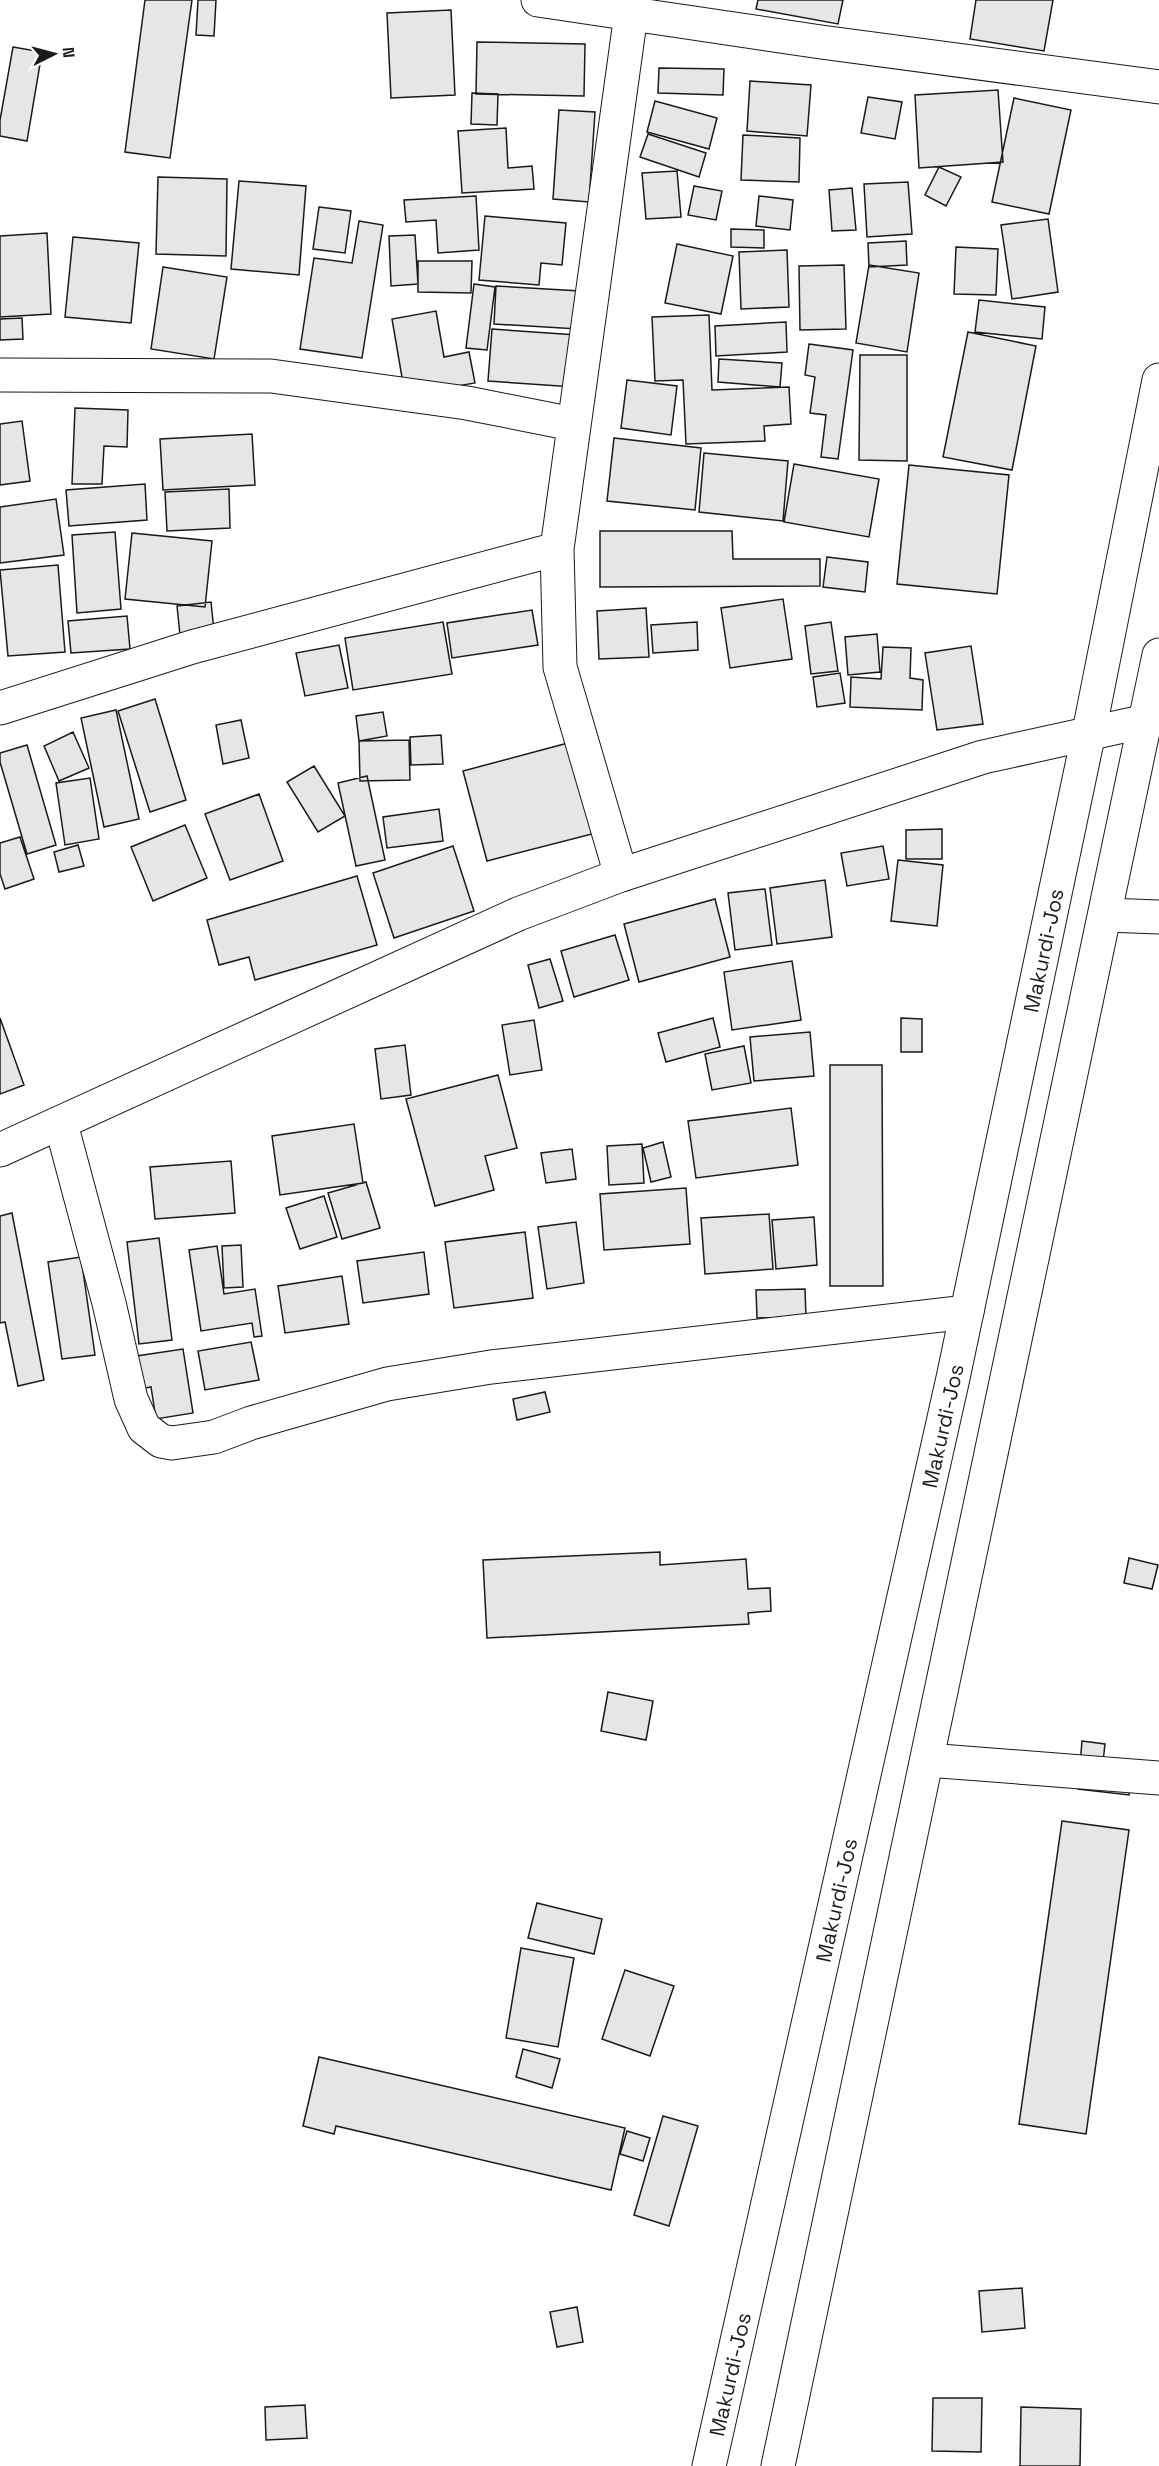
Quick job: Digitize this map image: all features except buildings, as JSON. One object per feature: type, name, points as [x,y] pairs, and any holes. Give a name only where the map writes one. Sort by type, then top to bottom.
[{"type":"main road","points":[[538,0],[821,42],[1159,87]]},
{"type":"main road","points":[[621,875],[560,667],[557,549],[632,14]]},
{"type":"main road","points":[[0,375],[271,376],[467,403],[573,423]]},
{"type":"main road","name":"Makurdi-Jos","points":[[709,2466],[967,1312],[1089,732],[1159,380]]},
{"type":"main road","points":[[0,708],[192,648],[557,549]]},
{"type":"main road","points":[[778,2466],[1106,915],[1153,720],[1159,655]]},
{"type":"main road","points":[[0,1150],[518,914],[621,875],[983,757],[1089,732],[1153,720]]},
{"type":"main road","points":[[1106,915],[1159,918]]},
{"type":"main road","points":[[61,1124],[109,1303],[131,1399],[144,1428],[161,1441],[172,1443],[214,1437],[251,1423],[387,1384],[480,1369],[967,1312]]},
{"type":"main road","points":[[927,1760],[1159,1778]]}]
